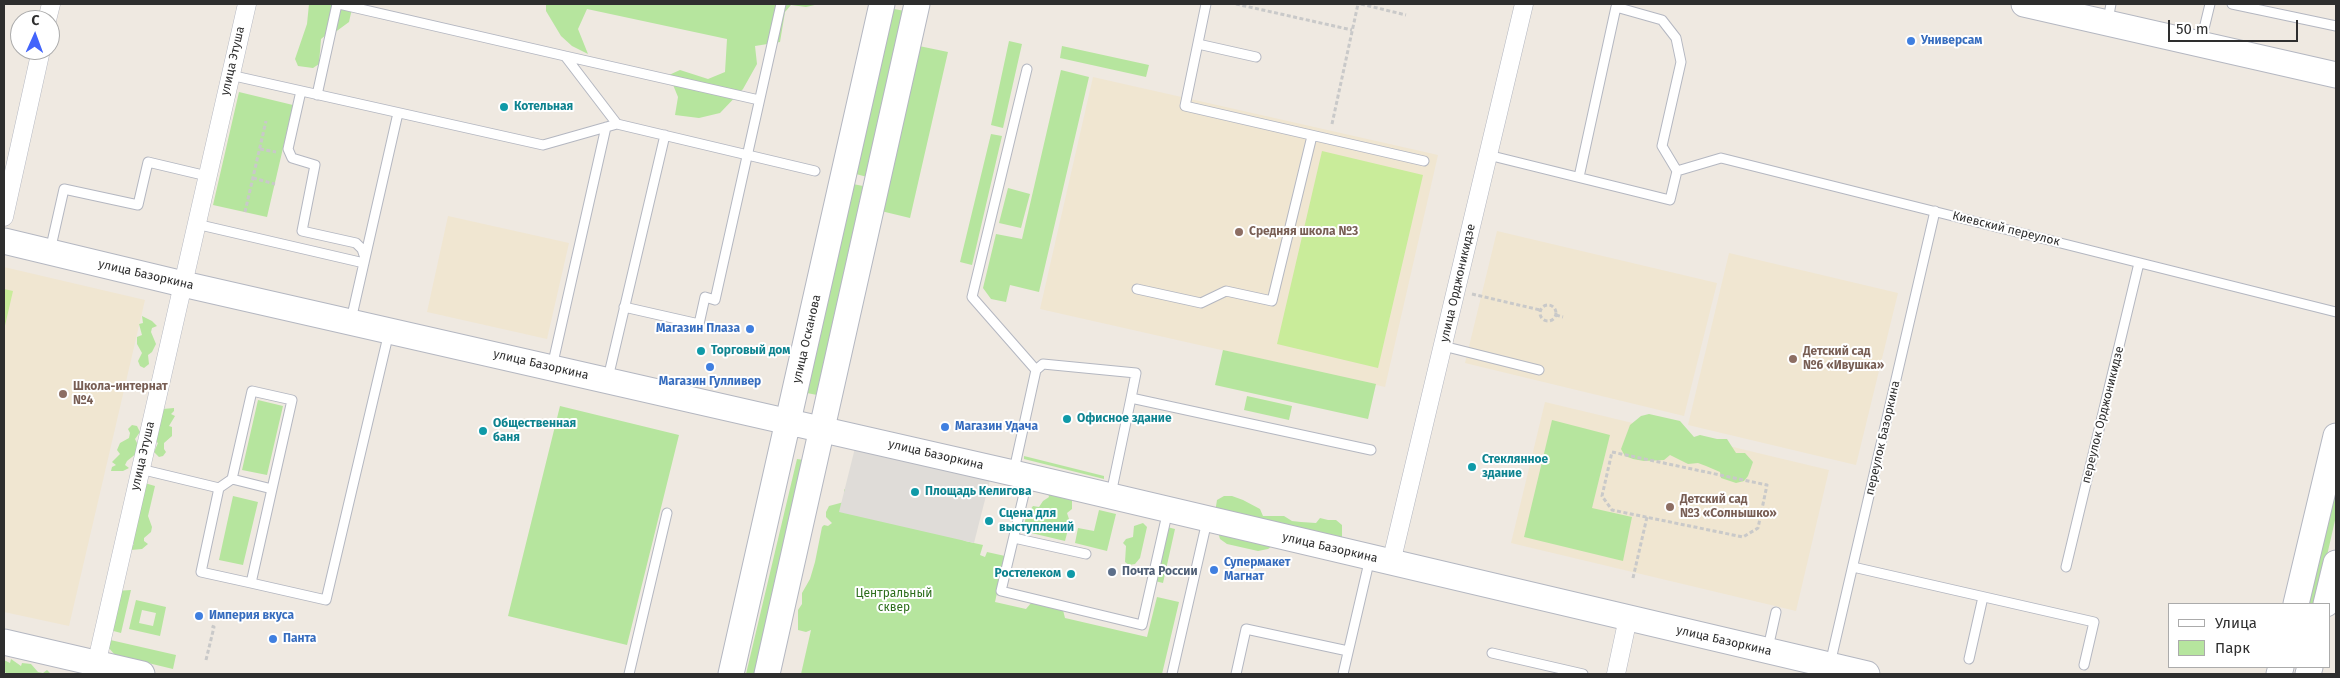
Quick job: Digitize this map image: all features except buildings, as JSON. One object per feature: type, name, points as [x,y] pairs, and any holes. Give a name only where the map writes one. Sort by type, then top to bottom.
[{"type":"street","name":"улица Этуша","points":[[95,669],[247,4]]},
{"type":"street","name":"улица Осканова","points":[[731,674],[882,4]]},
{"type":"street","points":[[768,674],[917,4]]},
{"type":"street","name":"улица Орджоникидзе","points":[[1380,560],[1443,346],[1524,4]]},
{"type":"street","points":[[2024,4],[2109,13],[2200,44],[2336,76]]},
{"type":"street","points":[[4,217],[39,60]]},
{"type":"street","name":"улица Базоркина","points":[[4,242],[1110,496],[1767,651],[1824,668],[1867,674]]},
{"type":"street","points":[[2296,603],[2336,436]]},
{"type":"street","points":[[2326,603],[2336,570]]},
{"type":"street","points":[[1616,674],[1628,618]]},
{"type":"street","points":[[4,642],[95,669],[142,674]]},
{"type":"lane","points":[[317,95],[338,4],[759,100]]},
{"type":"lane","points":[[624,307],[699,324],[705,297],[715,300],[781,4]]},
{"type":"lane","points":[[1206,4],[1185,106],[1424,162]]},
{"type":"lane","points":[[2200,44],[2210,4]]},
{"type":"lane","points":[[2232,4],[2336,26]]},
{"type":"lane","points":[[1488,155],[1670,200],[1676,172],[1662,146],[1681,62],[1676,38],[1662,20],[1616,7],[1579,177]]},
{"type":"lane","points":[[1198,44],[1256,57]]},
{"type":"lane","points":[[565,56],[617,124]]},
{"type":"lane","points":[[1027,70],[972,297],[1036,370]]},
{"type":"lane","points":[[230,75],[544,146],[617,124],[815,171]]},
{"type":"lane","points":[[301,91],[288,149],[292,158],[315,165],[302,231],[356,243],[362,248],[365,261]]},
{"type":"lane","points":[[351,322],[398,114]]},
{"type":"lane","points":[[552,368],[606,127]]},
{"type":"lane","points":[[607,380],[665,135]]},
{"type":"lane","points":[[1137,289],[1201,303],[1226,291],[1272,301],[1312,136]]},
{"type":"lane","name":"Киевский переулок","points":[[1676,172],[1721,158],[2336,312]]},
{"type":"lane","points":[[50,252],[64,189],[138,205],[148,162],[207,176]]},
{"type":"lane","name":"переулок Базоркина","points":[[1824,668],[1853,567],[1935,211]]},
{"type":"lane","points":[[196,224],[365,261]]},
{"type":"lane","name":"переулок Орджоникидзе","points":[[2066,566],[2139,263]]},
{"type":"lane","points":[[251,583],[292,400],[252,392],[232,479],[219,488],[201,572],[326,600],[389,331]]},
{"type":"lane","points":[[1443,346],[1539,370]]},
{"type":"lane","points":[[1110,496],[1136,373],[1043,364],[1036,370],[1020,475],[1014,538],[1002,591],[1142,625],[1168,510]]},
{"type":"lane","points":[[1131,398],[1371,450]]},
{"type":"lane","points":[[140,469],[219,488]]},
{"type":"lane","points":[[232,479],[272,488]]},
{"type":"lane","points":[[629,674],[667,513]]},
{"type":"lane","points":[[1172,674],[1207,520]]},
{"type":"lane","points":[[1014,538],[1086,554]]},
{"type":"lane","points":[[1343,674],[1348,651],[1380,560]]},
{"type":"lane","points":[[1853,567],[2094,622],[2084,665]]},
{"type":"lane","points":[[1969,659],[1983,597]]},
{"type":"lane","points":[[1767,651],[1776,612]]},
{"type":"lane","points":[[1236,674],[1246,629],[1348,651]]},
{"type":"lane","points":[[1492,653],[1583,674]]},
{"type":"path","points":[[1236,4],[1352,30]]},
{"type":"path","points":[[1332,124],[1359,4],[1372,5],[1406,15]]},
{"type":"path","points":[[245,212],[266,121]]},
{"type":"path","points":[[260,149],[282,154]]},
{"type":"path","points":[[253,178],[275,184]]},
{"type":"path","points":[[1471,294],[1540,310]]},
{"type":"path","points":[[1546,304],[1551,305],[1556,309],[1556,315],[1552,320],[1546,321],[1540,316],[1540,310],[1546,304]]},
{"type":"path","points":[[1556,315],[1563,317]]},
{"type":"path","points":[[1612,452],[1767,485],[1758,528],[1743,537],[1646,517],[1612,510],[1602,496],[1612,452]]},
{"type":"path","points":[[1633,578],[1646,517]]},
{"type":"path","points":[[206,660],[214,627],[211,626]]},
{"type":"shaded area","name":"Средняя школа №3","points":[[1093,77],[1438,155],[1385,387],[1040,309]]},
{"type":"shaded area","points":[[448,216],[569,243],[547,339],[427,312]]},
{"type":"shaded area","points":[[1497,231],[1717,283],[1684,416],[1465,363]]},
{"type":"shaded area","name":"Детский сад №6 «Ивушка»","points":[[1729,253],[1898,293],[1856,465],[1688,425]]},
{"type":"shaded area","name":"Школа-интернат №4","points":[[4,267],[145,300],[69,626],[4,612]]},
{"type":"shaded area","name":"Детский сад №3 «Солнышко»","points":[[1545,402],[1829,470],[1796,611],[1511,543]]},
{"type":"shaded area","name":"Площадь Келигова","points":[[855,448],[990,480],[974,543],[839,512]]},
{"type":"green space","points":[[309,4],[353,4],[349,22],[334,33],[326,35],[321,39],[319,64],[313,68],[298,66],[295,59],[307,24]]},
{"type":"green space","points":[[546,4],[819,4],[806,7],[791,5],[785,12],[780,42],[755,46],[757,64],[743,89],[720,113],[699,118],[675,115],[678,97],[669,75],[680,70],[708,79],[725,72],[727,39],[587,9],[578,29],[588,54],[572,46],[561,36],[546,11]]},
{"type":"green space","points":[[894,9],[905,11],[867,177],[856,174]]},
{"type":"green space","points":[[1009,41],[1022,44],[1003,128],[991,125]]},
{"type":"green space","points":[[919,46],[948,52],[910,218],[881,211]]},
{"type":"green space","points":[[1062,46],[1149,65],[1146,77],[1060,58]]},
{"type":"green space","points":[[1061,70],[1089,77],[1039,292],[1010,285],[1006,302],[991,299],[983,288],[996,234],[1022,239]]},
{"type":"green space","points":[[239,92],[293,105],[267,217],[213,205]]},
{"type":"green space","points":[[991,134],[1002,136],[972,265],[960,262]]},
{"type":"green space","points":[[1322,151],[1423,175],[1378,368],[1277,344]]},
{"type":"green space","points":[[853,184],[863,186],[817,395],[807,393]]},
{"type":"green space","points":[[1008,188],[1030,194],[1021,228],[999,223]]},
{"type":"green space","points":[[4,289],[13,291],[4,330]]},
{"type":"green space","points":[[142,316],[157,326],[152,328],[151,332],[156,344],[148,355],[149,364],[144,368],[140,366],[138,361],[142,353],[137,344],[137,337],[142,335],[139,324],[143,323]]},
{"type":"green space","points":[[1223,350],[1376,384],[1368,419],[1215,385]]},
{"type":"green space","points":[[1247,396],[1292,406],[1289,420],[1244,410]]},
{"type":"green space","points":[[258,400],[283,406],[267,475],[242,470]]},
{"type":"green space","points":[[560,406],[679,435],[627,645],[508,616]]},
{"type":"green space","points":[[174,408],[171,414],[175,416],[169,426],[172,427],[172,436],[164,443],[166,452],[163,456],[159,457],[154,452],[158,443],[154,440],[163,409]]},
{"type":"green space","points":[[1649,414],[1680,421],[1694,437],[1700,435],[1727,439],[1736,453],[1745,453],[1753,462],[1748,476],[1744,481],[1736,483],[1721,478],[1720,472],[1706,466],[1698,463],[1688,464],[1670,455],[1664,460],[1644,461],[1625,456],[1621,449],[1630,425],[1641,416]]},
{"type":"green space","points":[[1552,420],[1610,435],[1592,508],[1632,517],[1623,561],[1524,537]]},
{"type":"green space","points":[[132,425],[137,426],[140,432],[135,439],[137,453],[127,461],[125,465],[129,468],[123,471],[111,471],[112,467],[116,465],[112,462],[120,454],[117,450],[120,443],[129,438],[130,433],[128,429]]},
{"type":"green space","points":[[1024,456],[1104,476],[1104,479],[1024,459]]},
{"type":"green space","points":[[797,459],[804,460],[754,674],[746,674]]},
{"type":"green space","points":[[141,482],[155,486],[148,516],[152,527],[151,532],[144,538],[144,541],[148,544],[142,549],[131,550],[134,544],[130,542]]},
{"type":"green space","name":"Центральный сквер","points":[[850,483],[965,541],[983,545],[980,555],[985,557],[987,552],[1005,556],[995,602],[1026,609],[1031,603],[1036,601],[1062,606],[1065,618],[1147,637],[1157,597],[1179,602],[1162,674],[801,674],[811,630],[806,632],[798,630],[798,610],[802,604],[802,593],[810,579],[822,527],[832,523],[826,517],[826,512],[829,506],[844,502],[844,490]]},
{"type":"green space","points":[[2336,485],[2336,516],[2316,603],[2308,603]]},
{"type":"green space","points":[[1048,493],[1072,499],[1072,509],[1067,513],[1070,522],[1065,541],[1023,531],[1026,516],[1032,517],[1030,510],[1033,506],[1039,507],[1049,497]]},
{"type":"green space","points":[[233,496],[258,502],[243,565],[219,560]]},
{"type":"green space","points":[[1224,496],[1232,496],[1243,500],[1260,509],[1263,516],[1284,516],[1292,521],[1316,523],[1320,518],[1336,520],[1342,525],[1342,545],[1275,544],[1268,549],[1258,551],[1227,544],[1220,539],[1214,519],[1217,500]]},
{"type":"green space","points":[[1099,510],[1116,514],[1107,551],[1075,543],[1078,528],[1094,531]]},
{"type":"green space","points":[[1143,523],[1147,527],[1140,558],[1135,564],[1129,565],[1125,562],[1126,546],[1123,543],[1126,539],[1133,537],[1134,526]]},
{"type":"green space","points":[[1167,527],[1175,529],[1163,583],[1155,581]]},
{"type":"green space","points":[[131,590],[121,633],[106,629],[115,591]]},
{"type":"green space","points":[[136,600],[166,607],[160,636],[129,629]],"holes":[[[142,610],[156,613],[153,626],[139,623]]]},
{"type":"green space","points":[[106,639],[176,655],[173,669],[115,655],[108,647]]},
{"type":"green space","points":[[11,659],[21,666],[22,663],[31,664],[38,672],[43,673],[47,670],[51,674],[7,674],[4,671],[4,660],[10,663]]},
{"type":"place","name":"Универсам","points":[[1911,41]]},
{"type":"place","name":"Котельная","points":[[504,107]]},
{"type":"place","name":"Средняя школа №3","points":[[1239,232]]},
{"type":"place","name":"Магазин Плаза","points":[[750,329]]},
{"type":"place","name":"Торговый дом","points":[[701,351]]},
{"type":"place","name":"Детский сад №6 «Ивушка»","points":[[1793,359]]},
{"type":"place","name":"Магазин Гулливер","points":[[710,367]]},
{"type":"place","name":"Школа-интернат №4","points":[[63,394]]},
{"type":"place","name":"Офисное здание","points":[[1067,419]]},
{"type":"place","name":"Магазин Удача","points":[[945,427]]},
{"type":"place","name":"Общественная баня","points":[[483,431]]},
{"type":"place","name":"Стеклянное здание","points":[[1472,467]]},
{"type":"place","name":"Площадь Келигова","points":[[915,492]]},
{"type":"place","name":"Детский сад №3 «Солнышко»","points":[[1670,507]]},
{"type":"place","name":"Сцена для выступлений","points":[[989,521]]},
{"type":"place","name":"Супермакет Магнат","points":[[1214,570]]},
{"type":"place","name":"Почта России","points":[[1112,572]]},
{"type":"place","name":"Ростелеком","points":[[1071,574]]},
{"type":"place","name":"Империя вкуса","points":[[199,616]]},
{"type":"place","name":"Панта","points":[[273,639]]}]
